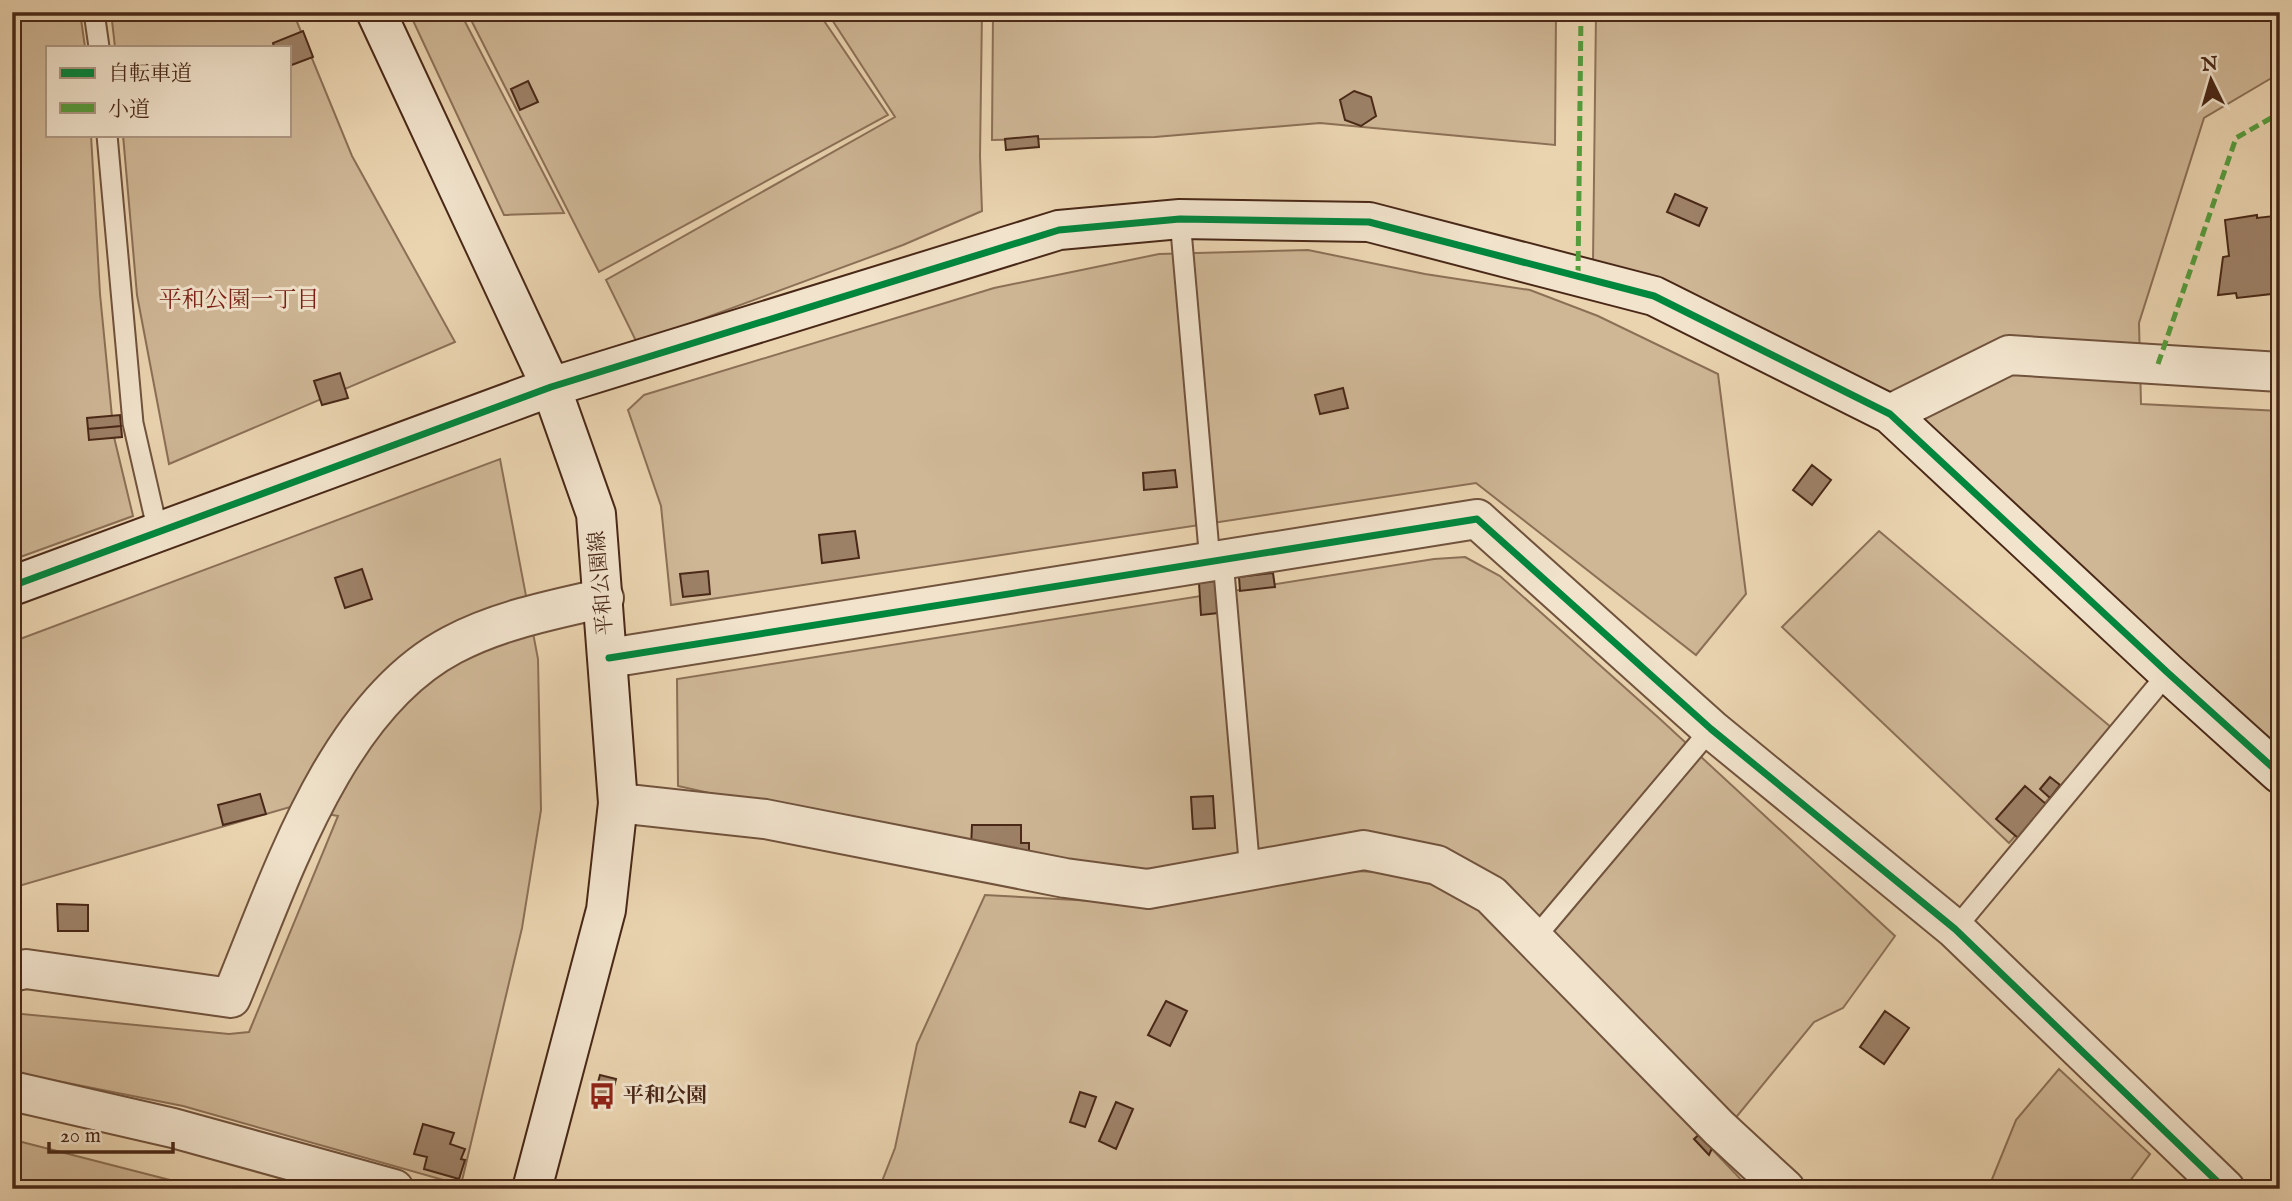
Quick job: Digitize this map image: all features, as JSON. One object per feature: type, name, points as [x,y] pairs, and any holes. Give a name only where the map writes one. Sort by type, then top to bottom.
[{"type":"street","name":"平和公園線","points":[[376,12],[551,387],[596,513],[618,803],[606,910],[532,1189]]},
{"type":"street","points":[[12,586],[551,387],[1059,230],[1180,219],[1369,222],[1654,296],[1889,414],[2280,774]]},
{"type":"street","points":[[1889,414],[2009,355],[2280,372]]},
{"type":"street","points":[[609,658],[1477,519],[1711,729],[1955,929],[2225,1189]]},
{"type":"street","points":[[12,972],[26,969],[231,998],[304,825],[346,745],[397,684],[451,645],[517,618],[604,597]]},
{"type":"street","points":[[618,803],[765,819],[1065,878],[1148,888],[1364,850],[1437,864],[1491,895],[1719,1128],[1784,1189]]},
{"type":"street","points":[[12,1091],[173,1128],[394,1189]]},
{"type":"lane","points":[[94,12],[99,46]]},
{"type":"lane","points":[[107,136],[133,423],[158,532]]},
{"type":"lane","points":[[1180,219],[1250,872]]},
{"type":"lane","points":[[1955,929],[2168,673]]},
{"type":"lane","points":[[1534,939],[1711,729]]},
{"type":"shaded area","points":[[12,12],[80,12],[85,46],[46,46],[46,136],[91,136],[100,294],[114,437],[133,516],[12,560]]},
{"type":"shaded area","points":[[111,12],[293,12],[352,156],[455,342],[169,464],[137,295],[123,136],[290,136],[290,46],[115,46]]},
{"type":"shaded area","points":[[409,12],[460,12],[564,213],[504,215]]},
{"type":"shaded area","points":[[467,12],[818,12],[888,115],[599,272]]},
{"type":"shaded area","points":[[827,12],[982,12],[982,211],[903,245],[637,343],[606,280],[895,117]]},
{"type":"shaded area","points":[[993,12],[1556,12],[1555,145],[1320,123],[1155,137],[992,140]]},
{"type":"shaded area","points":[[1596,12],[2280,12],[2280,73],[2204,118],[2139,323],[2141,404],[2280,411],[2280,754],[1931,432],[1593,262]]},
{"type":"shaded area","points":[[1308,250],[1425,274],[1530,290],[1598,316],[1718,374],[1746,594],[1696,655],[1476,483],[671,605],[661,506],[628,410],[644,395],[994,288],[1159,254]]},
{"type":"shaded area","points":[[500,459],[538,659],[541,810],[522,928],[461,1185],[183,1106],[12,1072],[12,1013],[229,1034],[249,1032],[338,816],[290,807],[12,888],[12,642]]},
{"type":"shaded area","points":[[1879,531],[2112,728],[2009,843],[1782,627]]},
{"type":"shaded area","points":[[1465,557],[1500,576],[1895,936],[1843,1008],[1814,1022],[1729,1126],[1469,864],[1231,865],[1090,878],[678,786],[677,679],[1434,559]]},
{"type":"shaded area","points":[[1324,870],[1378,872],[1435,885],[1487,913],[1750,1189],[879,1189],[895,1148],[917,1044],[985,895],[1113,902]]},
{"type":"shaded area","points":[[2059,1069],[2150,1154],[2124,1189],[1988,1189],[2016,1120]]},
{"type":"shaded area","points":[[12,1140],[18,1141],[205,1189],[12,1189]]},
{"type":"building","points":[[303,31],[313,57],[290,66],[290,46],[274,46],[273,43]]},
{"type":"building","points":[[528,81],[538,102],[520,110],[511,89]]},
{"type":"building","points":[[1354,91],[1371,97],[1376,116],[1361,126],[1345,120],[1340,100]]},
{"type":"building","points":[[1038,136],[1039,147],[1006,150],[1005,139]]},
{"type":"building","points":[[1675,194],[1707,208],[1699,226],[1667,212]]},
{"type":"building","points":[[2257,215],[2257,218],[2274,216],[2275,225],[2280,224],[2280,293],[2237,298],[2236,293],[2218,295],[2223,257],[2229,256],[2225,220]]},
{"type":"building","points":[[340,373],[348,398],[322,405],[314,381]]},
{"type":"building","points":[[1343,388],[1348,408],[1320,414],[1315,395]]},
{"type":"building","points":[[120,415],[121,426],[88,429],[87,418]]},
{"type":"building","points":[[121,426],[122,437],[89,440],[88,429]]},
{"type":"building","points":[[1812,465],[1831,480],[1812,505],[1793,490]]},
{"type":"building","points":[[1175,470],[1177,487],[1144,490],[1143,473]]},
{"type":"building","points":[[855,531],[859,558],[822,563],[819,535]]},
{"type":"building","points":[[362,569],[372,599],[345,608],[335,578]]},
{"type":"building","points":[[708,571],[710,594],[683,597],[680,574]]},
{"type":"building","points":[[1273,573],[1275,587],[1240,591],[1239,577]]},
{"type":"building","points":[[1215,581],[1218,613],[1201,615],[1199,583]]},
{"type":"building","points":[[2050,777],[2060,785],[2050,798],[2040,789]]},
{"type":"building","points":[[2025,786],[2046,804],[2018,838],[1996,819]]},
{"type":"building","points":[[260,794],[266,814],[223,825],[218,805]]},
{"type":"building","points":[[1213,796],[1215,828],[1193,829],[1191,797]]},
{"type":"building","points":[[972,825],[1021,825],[1021,843],[1029,843],[1029,857],[971,848]]},
{"type":"building","points":[[57,904],[88,905],[88,931],[58,931]]},
{"type":"building","points":[[1166,1001],[1187,1011],[1170,1046],[1148,1035]]},
{"type":"building","points":[[1885,1011],[1909,1028],[1884,1064],[1860,1047]]},
{"type":"building","points":[[600,1075],[616,1079],[609,1105],[593,1100]]},
{"type":"building","points":[[1080,1092],[1096,1097],[1085,1127],[1070,1122]]},
{"type":"building","points":[[1116,1102],[1133,1109],[1116,1149],[1099,1141]]},
{"type":"building","points":[[423,1124],[454,1133],[450,1144],[465,1149],[461,1159],[465,1160],[459,1179],[424,1169],[427,1157],[414,1154]]},
{"type":"building","points":[[1703,1131],[1714,1144],[1709,1155],[1694,1139]]},
{"type":"marked path","points":[[1578,276],[1581,12]]},
{"type":"marked path","points":[[2158,364],[2236,138],[2280,113]]},
{"type":"cycle path","points":[[12,586],[551,387],[1059,230],[1180,219],[1369,222],[1654,296],[1890,414],[2280,774]]},
{"type":"cycle path","points":[[609,658],[1477,519],[1711,729],[1955,929],[2225,1189]]},
{"type":"place","name":"平和公園","points":[[602,1096]]},
{"type":"district","name":"平和公園一丁目","points":[[239,300]]}]
